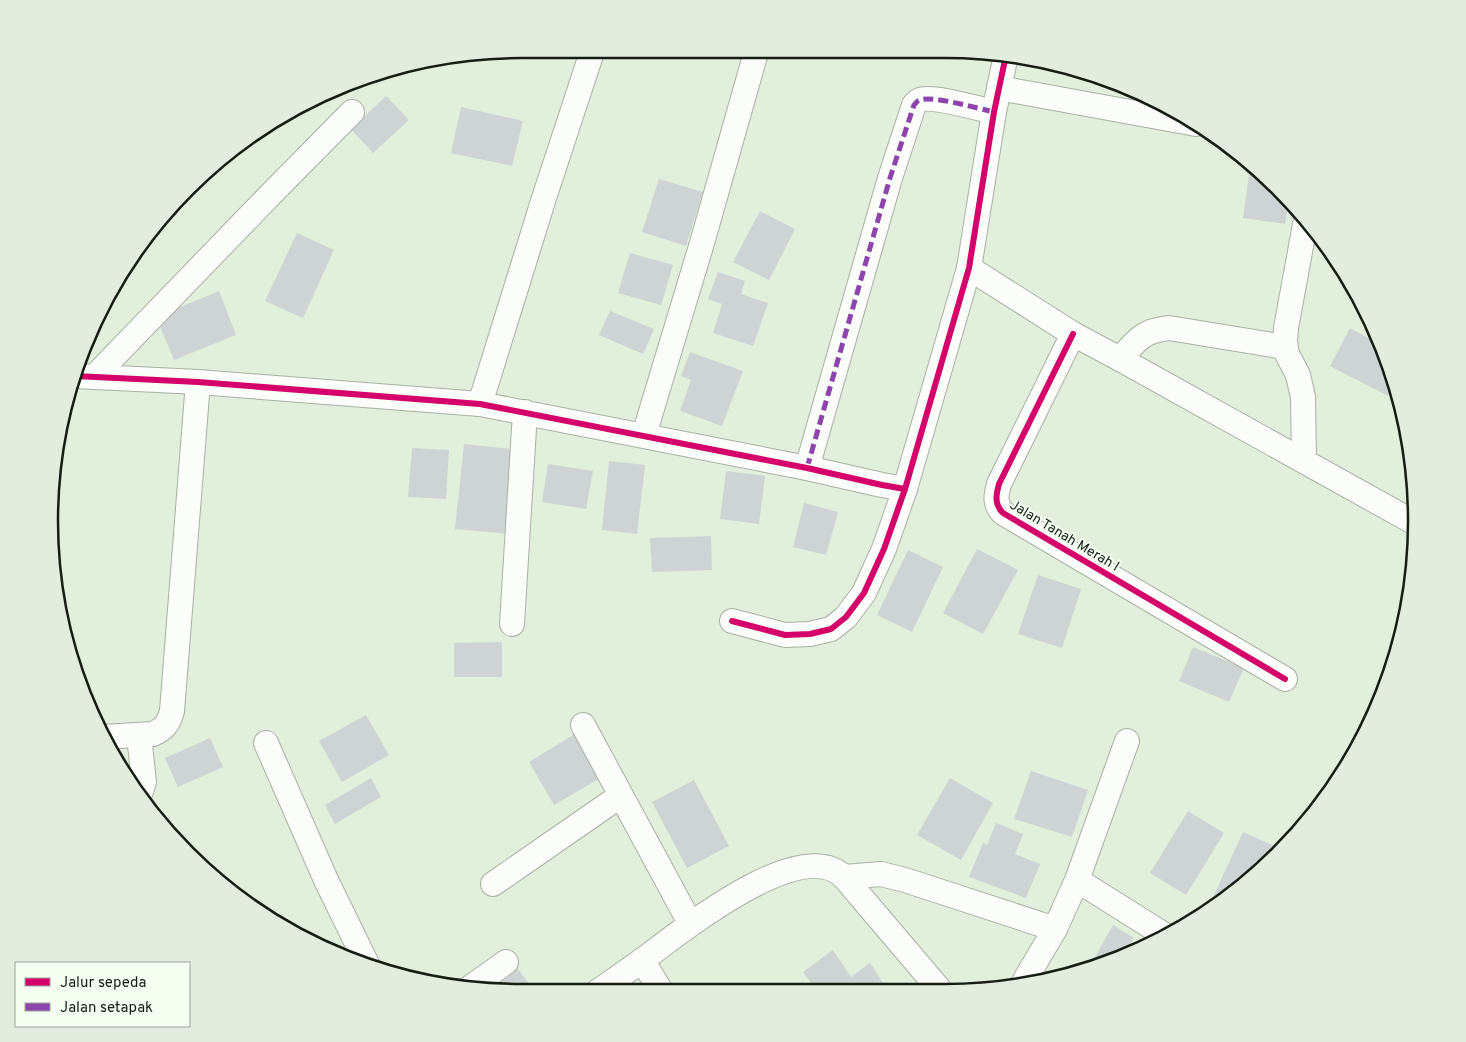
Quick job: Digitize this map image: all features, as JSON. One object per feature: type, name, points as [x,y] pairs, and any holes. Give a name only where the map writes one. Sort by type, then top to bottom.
[{"type":"street","points":[[480,404],[590,58]]},
{"type":"street","points":[[644,435],[702,243],[754,58]]},
{"type":"street","points":[[732,621],[786,635],[810,634],[831,629],[846,618],[864,593],[884,549],[905,489],[969,268],[994,112],[1005,61]]},
{"type":"street","points":[[999,88],[1178,121]]},
{"type":"street","points":[[807,468],[885,195],[914,105],[922,99],[935,100],[953,102],[994,112]]},
{"type":"street","points":[[84,376],[266,199],[352,112]]},
{"type":"street","points":[[1304,228],[1286,328],[1285,347],[1300,382],[1303,397],[1304,461]]},
{"type":"street","points":[[969,268],[1073,334],[1408,520]]},
{"type":"street","points":[[1120,359],[1136,341],[1154,329],[1169,328],[1285,347]]},
{"type":"street","name":"Jalan Tanah Merah I","points":[[1073,334],[999,484],[996,502],[999,509],[1286,679]]},
{"type":"street","points":[[84,376],[198,382],[480,404],[644,435],[905,489]]},
{"type":"street","points":[[111,737],[139,736],[161,731],[169,720],[172,711],[198,382]]},
{"type":"street","points":[[512,624],[525,412]]},
{"type":"street","points":[[583,725],[690,923]]},
{"type":"street","points":[[139,736],[144,782],[142,788]]},
{"type":"street","points":[[1026,978],[1055,929],[1077,880],[1127,741]]},
{"type":"street","points":[[266,743],[326,880],[363,957]]},
{"type":"street","points":[[494,884],[620,796]]},
{"type":"street","points":[[608,984],[690,923],[760,880],[804,866],[822,866],[832,868],[844,877],[935,984]]},
{"type":"street","points":[[844,877],[881,874],[905,880],[1055,929]]},
{"type":"street","points":[[1077,880],[1159,932]]},
{"type":"street","points":[[642,960],[657,984]]},
{"type":"street","points":[[477,983],[506,962]]},
{"type":"building","points":[[386,96],[409,120],[373,153],[351,129]]},
{"type":"building","points":[[461,107],[523,121],[512,166],[451,153]]},
{"type":"building","points":[[1249,172],[1288,209],[1285,224],[1243,218]]},
{"type":"building","points":[[659,179],[703,192],[686,246],[642,232]]},
{"type":"building","points":[[184,203],[176,216],[174,214]]},
{"type":"building","points":[[760,211],[795,229],[769,280],[733,262]]},
{"type":"building","points":[[297,233],[334,250],[303,318],[265,301]]},
{"type":"building","points":[[630,253],[673,265],[661,305],[618,293]]},
{"type":"building","points":[[718,272],[745,281],[741,294],[768,303],[753,346],[713,333],[722,304],[708,299]]},
{"type":"building","points":[[219,291],[236,335],[174,360],[156,317]]},
{"type":"building","points":[[610,311],[654,329],[643,354],[599,335]]},
{"type":"building","points":[[1350,328],[1371,340],[1390,392],[1388,396],[1330,366]]},
{"type":"building","points":[[690,352],[743,371],[722,426],[680,411],[691,380],[681,376]]},
{"type":"building","points":[[464,444],[519,450],[510,534],[455,529]]},
{"type":"building","points":[[412,448],[449,450],[446,499],[408,497]]},
{"type":"building","points":[[609,461],[645,465],[637,534],[602,530]]},
{"type":"building","points":[[548,464],[593,471],[586,509],[542,502]]},
{"type":"building","points":[[726,471],[765,476],[759,524],[720,519]]},
{"type":"building","points":[[804,503],[838,512],[826,555],[793,547]]},
{"type":"building","points":[[711,536],[712,570],[652,572],[650,538]]},
{"type":"building","points":[[977,549],[1018,570],[983,634],[943,613]]},
{"type":"building","points":[[908,550],[943,567],[912,632],[877,615]]},
{"type":"building","points":[[1038,575],[1081,589],[1062,648],[1018,634]]},
{"type":"building","points":[[502,642],[502,677],[454,677],[454,643]]},
{"type":"building","points":[[1193,647],[1244,668],[1229,702],[1179,681]]},
{"type":"building","points":[[366,715],[389,755],[342,782],[319,741]]},
{"type":"building","points":[[576,733],[602,777],[554,805],[529,762]]},
{"type":"building","points":[[210,738],[223,767],[178,787],[165,758]]},
{"type":"building","points":[[1031,771],[1088,790],[1072,837],[1014,819]]},
{"type":"building","points":[[371,778],[381,797],[335,824],[325,805]]},
{"type":"building","points":[[950,778],[993,803],[961,860],[917,835]]},
{"type":"building","points":[[694,780],[729,846],[687,868],[652,802]]},
{"type":"building","points":[[1188,811],[1224,833],[1186,895],[1150,873]]},
{"type":"building","points":[[996,823],[1023,834],[1015,854],[1040,864],[1026,898],[969,877],[983,843],[987,845]]},
{"type":"building","points":[[1243,832],[1275,846],[1251,869],[1212,900]]},
{"type":"building","points":[[1113,925],[1134,938],[1129,946],[1093,960]]},
{"type":"building","points":[[833,950],[851,977],[870,963],[884,984],[812,984],[803,972]]},
{"type":"building","points":[[515,965],[529,984],[491,984]]},
{"type":"marked path","points":[[807,468],[890,178],[914,105],[919,100],[935,99],[994,112]]},
{"type":"cycle path","points":[[732,621],[785,635],[810,634],[831,629],[846,617],[864,593],[884,549],[905,489],[969,268],[994,112],[1005,61]]},
{"type":"cycle path","points":[[1073,334],[999,484],[996,499],[1000,510],[1285,679]]},
{"type":"cycle path","points":[[81,376],[198,382],[480,404],[905,489]]}]
